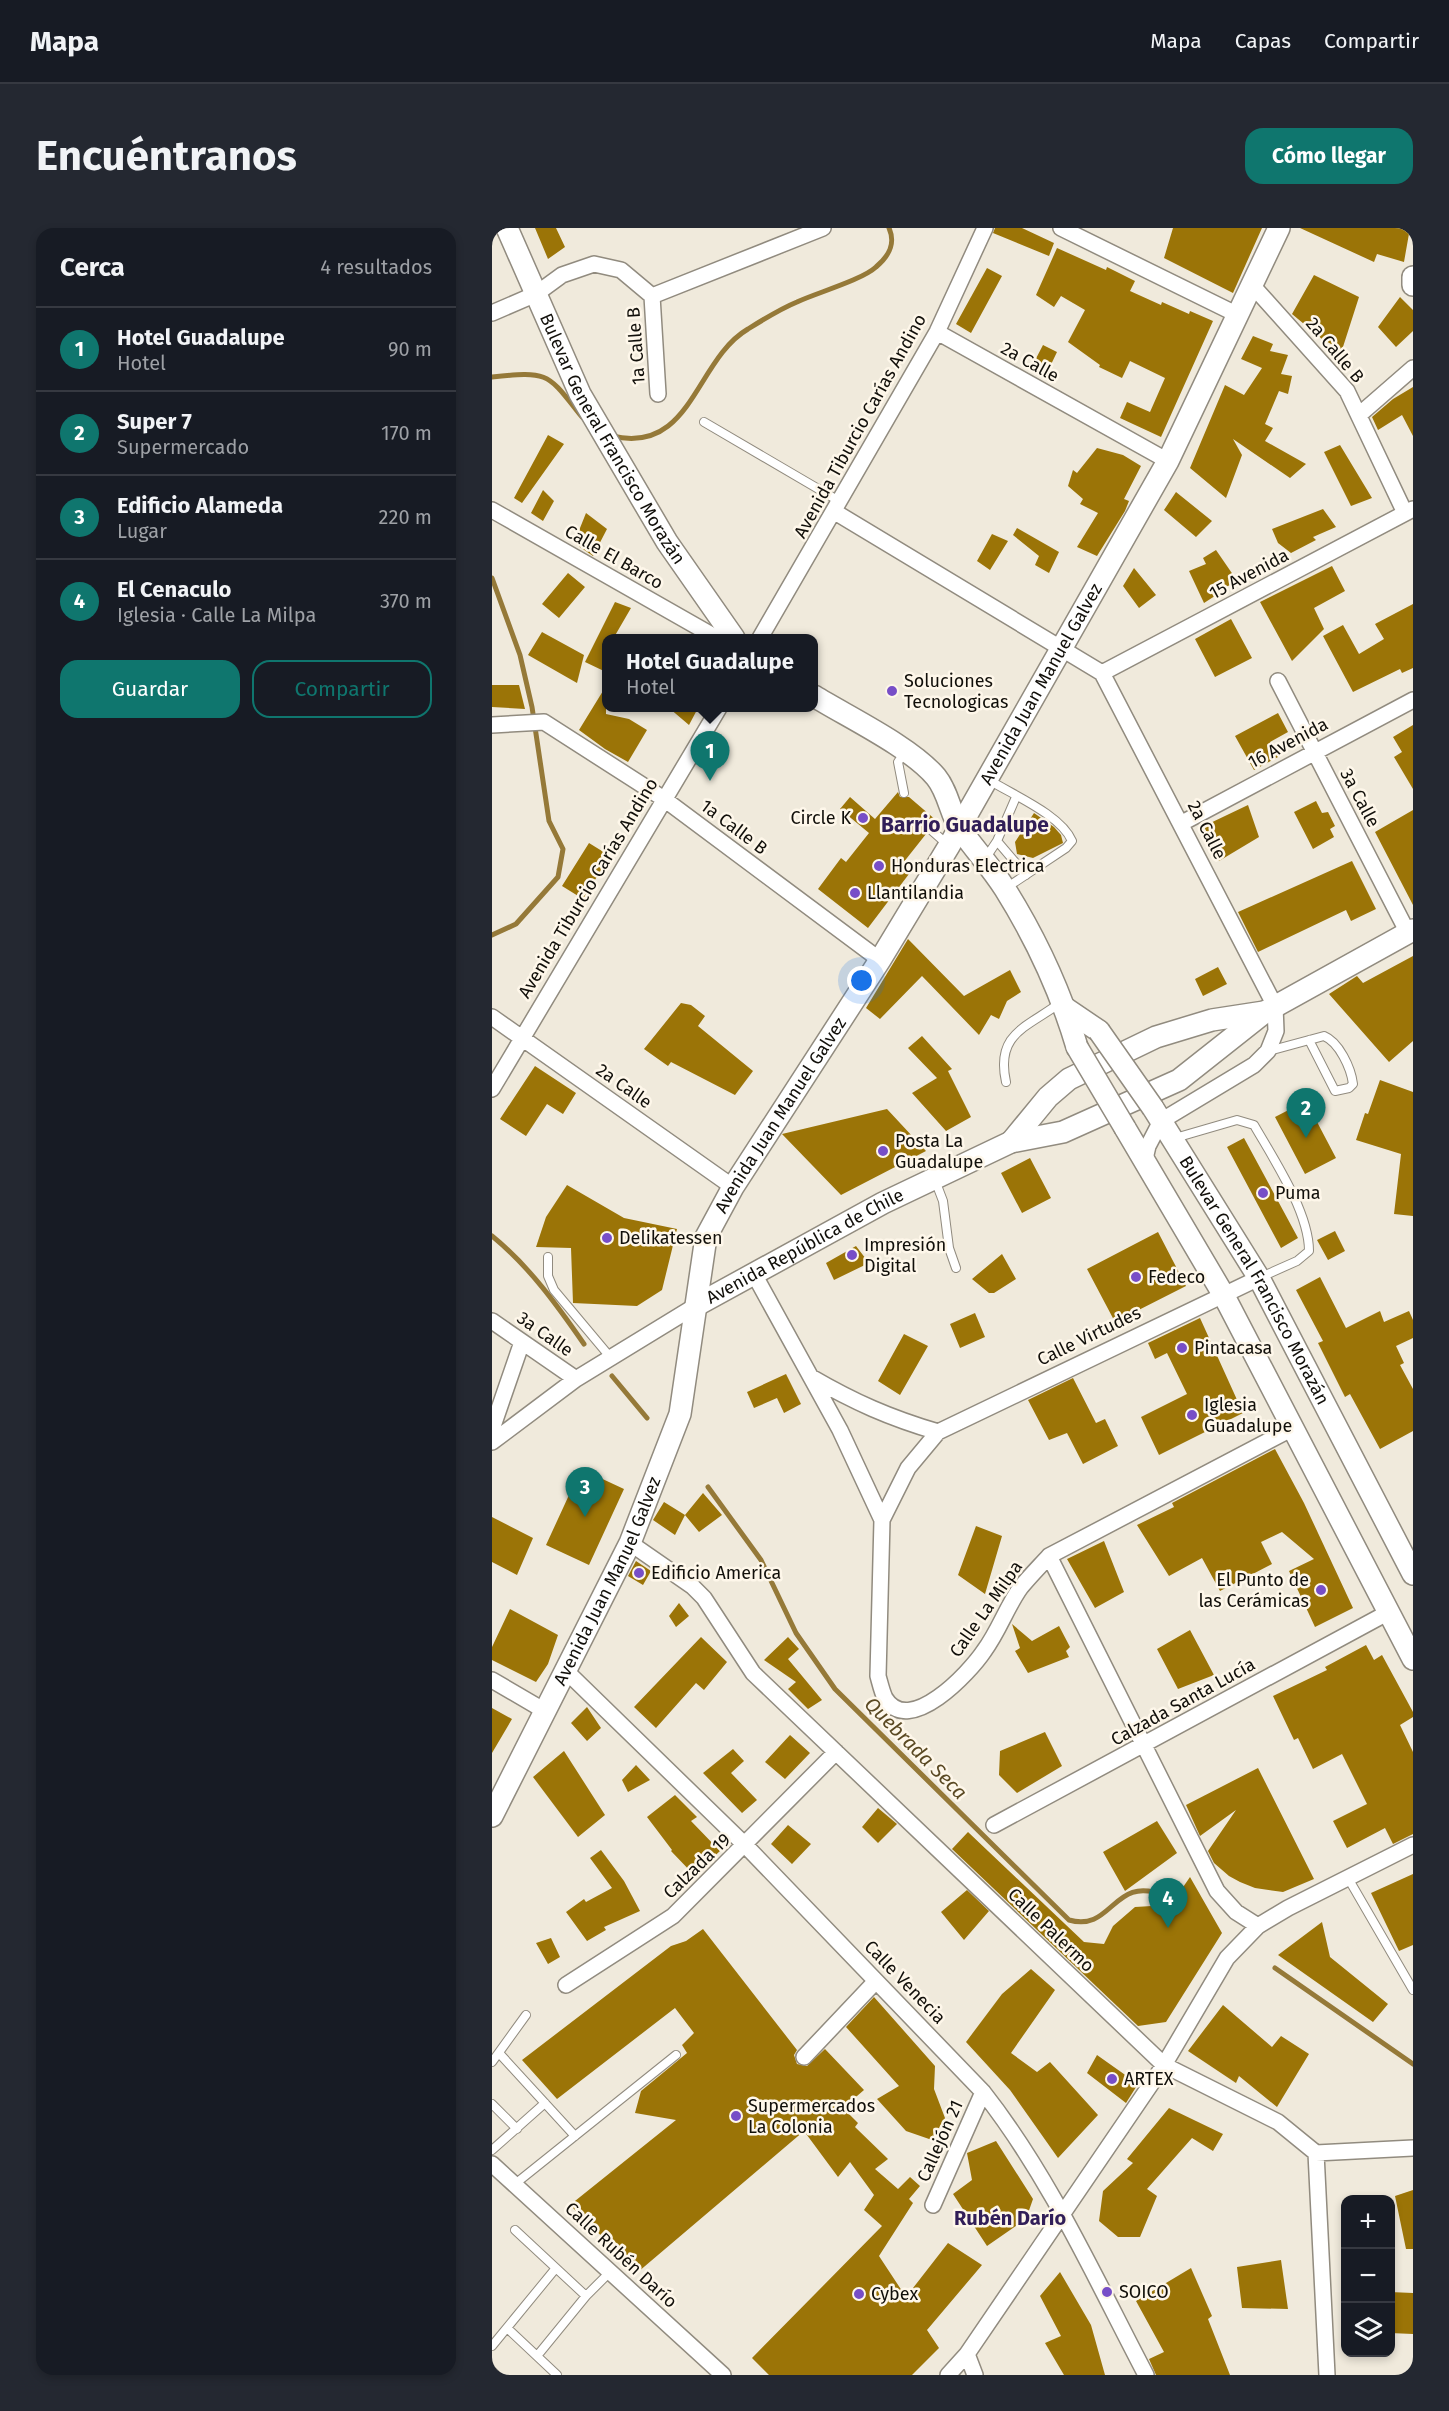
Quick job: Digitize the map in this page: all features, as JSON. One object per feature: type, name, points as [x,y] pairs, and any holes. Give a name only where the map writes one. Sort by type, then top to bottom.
[{"type":"street","name":"Bulevar General Francisco Morazán","points":[[507,228],[580,394],[667,542],[731,634]]},
{"type":"street","points":[[492,313],[536,294],[562,275],[594,264],[621,270],[652,296],[823,228]]},
{"type":"street","name":"Avenida Tiburcio Carías Andino","points":[[763,634],[937,332],[985,228]]},
{"type":"street","points":[[1061,228],[1238,315]]},
{"type":"street","name":"Avenida Juan Manuel Galvez","points":[[492,1816],[630,1543],[680,1414],[706,1237],[733,1187],[880,960],[954,837],[1168,461],[1279,228]]},
{"type":"street","points":[[1413,277],[1413,285]]},
{"type":"street","name":"2a Calle B","points":[[1252,285],[1347,391],[1409,511]]},
{"type":"street","name":"1a Calle B","points":[[652,296],[658,394]]},
{"type":"street","name":"2a Calle","points":[[937,332],[1168,461]]},
{"type":"street","points":[[1359,415],[1413,368]]},
{"type":"street","points":[[838,507],[1102,673]]},
{"type":"street","name":"Calle El Barco","points":[[492,510],[708,634]]},
{"type":"street","name":"15 Avenida","points":[[1102,673],[1409,511]]},
{"type":"street","name":"2a Calle","points":[[1102,673],[1182,823],[1270,1009]]},
{"type":"street","name":"3a Calle","points":[[1278,681],[1313,751],[1411,932]]},
{"type":"street","name":"Bulevar General Francisco Morazán","points":[[818,699],[905,752],[935,775],[946,792],[954,837],[984,860],[1004,888],[1064,1005],[1077,1047],[1223,1294],[1413,1659]]},
{"type":"street","name":"16 Avenida","points":[[1182,823],[1313,751],[1413,700]]},
{"type":"street","name":"Avenida Tiburcio Carías Andino","points":[[492,1089],[716,712]]},
{"type":"street","name":"1a Calle B","points":[[492,725],[544,722],[664,799],[880,960]]},
{"type":"street","name":"Avenida República de Chile","points":[[697,1305],[883,1203],[1011,1142],[1063,1132],[1179,1080],[1270,1009],[1411,932]]},
{"type":"street","name":"Bulevar General Francisco Morazán","points":[[1064,1005],[1099,1030],[1162,1123],[1259,1278],[1413,1574]]},
{"type":"street","points":[[1145,1159],[1151,1139],[1162,1123],[1254,1065],[1268,1051],[1276,1031],[1270,1009]]},
{"type":"street","name":"Avenida República de Chile","points":[[1011,1142],[1048,1097],[1070,1079],[1156,1037],[1212,1020],[1270,1009]]},
{"type":"street","name":"2a Calle","points":[[492,1017],[733,1187]]},
{"type":"street","name":"Calle La Milpa","points":[[754,1274],[840,1430],[882,1520],[878,1676],[886,1699],[898,1708],[917,1710],[936,1699],[959,1680],[984,1651],[1021,1587],[1050,1556],[1217,1891],[1236,1912],[1258,1926]]},
{"type":"street","name":"Calle Virtudes","points":[[882,1520],[908,1468],[938,1432],[1259,1278]]},
{"type":"street","points":[[492,1442],[576,1379],[697,1305]]},
{"type":"street","name":"3a Calle","points":[[492,1321],[576,1379]]},
{"type":"street","points":[[492,1429],[522,1342]]},
{"type":"street","points":[[808,1375],[848,1399],[890,1418],[938,1432]]},
{"type":"street","points":[[1050,1556],[1293,1428]]},
{"type":"street","name":"Calle Palermo","points":[[630,1543],[692,1586],[704,1598],[753,1673],[1164,2065],[1278,2122],[1316,2153]]},
{"type":"street","name":"Calzada Santa Lucía","points":[[994,1825],[1389,1612]]},
{"type":"street","name":"Calle Venecia","points":[[565,1670],[746,1846],[983,2092],[1007,2122],[1061,2215],[1146,2375]]},
{"type":"street","points":[[492,1680],[545,1711]]},
{"type":"street","name":"Calzada 19","points":[[566,1985],[673,1916],[746,1846],[836,1752]]},
{"type":"street","points":[[948,2375],[967,2354],[1164,2065],[1227,1958],[1258,1926],[1413,1845]]},
{"type":"street","points":[[804,2057],[876,1981]]},
{"type":"street","name":"Callejón 21","points":[[933,2205],[983,2092]]},
{"type":"street","points":[[1327,2375],[1316,2153],[1413,2148]]},
{"type":"street","name":"Calle Rubén Darío","points":[[492,2164],[723,2375]]},
{"type":"street","points":[[967,2354],[975,2375]]},
{"type":"lane","points":[[704,422],[838,507]]},
{"type":"lane","points":[[904,793],[898,762],[905,752]]},
{"type":"lane","points":[[987,779],[1067,829],[1072,841],[1066,848],[1004,888]]},
{"type":"lane","points":[[984,860],[997,841],[1016,797]]},
{"type":"lane","points":[[930,829],[954,837]]},
{"type":"lane","points":[[997,841],[1026,874]]},
{"type":"lane","points":[[1006,1082],[1003,1071],[1007,1042],[1021,1029],[1064,1005]]},
{"type":"lane","points":[[1268,1051],[1309,1040],[1324,1036],[1330,1038],[1339,1049],[1352,1077],[1353,1084],[1349,1088],[1335,1091],[1309,1040]]},
{"type":"lane","points":[[1162,1123],[1237,1120],[1254,1125],[1298,1208],[1309,1237],[1308,1251],[1297,1261],[1259,1278]]},
{"type":"lane","points":[[934,1179],[945,1208],[949,1248],[956,1268]]},
{"type":"lane","points":[[548,1257],[548,1276],[554,1290],[611,1358]]},
{"type":"lane","points":[[1348,1878],[1413,1990]]},
{"type":"lane","points":[[492,2062],[526,2015]]},
{"type":"lane","points":[[499,2053],[575,2136]]},
{"type":"lane","points":[[514,2184],[676,2055]]},
{"type":"lane","points":[[492,2150],[544,2103]]},
{"type":"lane","points":[[492,2104],[517,2129]]},
{"type":"lane","points":[[515,2230],[586,2296]]},
{"type":"lane","points":[[492,2346],[556,2268]]},
{"type":"lane","points":[[537,2356],[586,2296],[610,2272]]},
{"type":"lane","points":[[507,2328],[557,2375]]},
{"type":"lane","points":[[492,2371],[496,2375]]},
{"type":"building","points":[[535,228],[556,228],[565,247],[548,259]]},
{"type":"building","points":[[995,228],[1022,228],[1054,243],[1049,256],[993,233]]},
{"type":"building","points":[[1173,228],[1262,228],[1233,293],[1164,258]]},
{"type":"building","points":[[1300,228],[1410,228],[1404,262],[1377,254],[1374,262]]},
{"type":"building","points":[[1057,248],[1106,270],[1107,267],[1135,281],[1130,291],[1161,305],[1162,302],[1189,314],[1190,311],[1213,321],[1161,437],[1120,418],[1127,402],[1150,412],[1165,378],[1130,361],[1122,378],[1099,367],[1100,365],[1068,342],[1085,310],[1061,296],[1054,307],[1036,295]]},
{"type":"building","points":[[987,268],[1002,276],[971,333],[956,324]]},
{"type":"building","points":[[1314,275],[1359,297],[1342,350],[1322,339],[1292,314]]},
{"type":"building","points":[[1400,297],[1413,310],[1413,331],[1396,347],[1378,327]]},
{"type":"building","points":[[1253,336],[1273,344],[1270,351],[1288,355],[1281,374],[1292,376],[1288,394],[1279,391],[1265,424],[1273,428],[1265,441],[1306,464],[1290,478],[1233,439],[1242,455],[1226,498],[1190,468],[1225,385],[1244,395],[1262,368],[1241,359]]},
{"type":"building","points":[[1043,345],[1057,352],[1045,377],[1030,370]]},
{"type":"building","points":[[1413,387],[1413,436],[1402,415],[1378,430],[1372,417],[1393,399]]},
{"type":"building","points":[[548,435],[564,444],[522,503],[514,498]]},
{"type":"building","points":[[1340,445],[1372,498],[1351,506],[1324,452]]},
{"type":"building","points":[[1097,448],[1123,455],[1141,466],[1124,499],[1129,501],[1125,511],[1097,556],[1077,547],[1098,513],[1080,504],[1083,499],[1068,486],[1073,470],[1077,473]]},
{"type":"building","points":[[543,490],[554,501],[543,521],[531,513]]},
{"type":"building","points":[[1176,492],[1212,521],[1196,537],[1164,510]]},
{"type":"building","points":[[1323,509],[1336,527],[1313,537],[1316,540],[1291,553],[1278,543],[1272,529]]},
{"type":"building","points":[[586,513],[607,529],[593,556],[574,543]]},
{"type":"building","points":[[1017,528],[1059,552],[1049,573],[1035,565],[1039,556],[1013,535]]},
{"type":"building","points":[[992,534],[1008,541],[990,570],[977,561]]},
{"type":"building","points":[[1216,550],[1238,582],[1215,591],[1218,594],[1204,603],[1189,571],[1206,564],[1203,558]]},
{"type":"building","points":[[1332,566],[1345,591],[1314,608],[1324,629],[1292,661],[1260,602]]},
{"type":"building","points":[[1134,568],[1156,595],[1139,608],[1123,586]]},
{"type":"building","points":[[568,573],[585,587],[559,618],[542,604]]},
{"type":"building","points":[[615,602],[631,608],[616,634],[602,634],[602,670],[585,662]]},
{"type":"building","points":[[1413,604],[1413,668],[1402,673],[1400,669],[1353,692],[1323,636],[1343,625],[1359,654],[1384,639],[1375,624]]},
{"type":"building","points":[[1231,619],[1252,658],[1215,677],[1195,639]]},
{"type":"building","points":[[542,632],[584,655],[577,683],[528,655]]},
{"type":"building","points":[[492,685],[519,685],[525,709],[492,707]]},
{"type":"building","points":[[602,693],[602,712],[629,719],[647,730],[628,762],[579,730]]},
{"type":"building","points":[[674,712],[696,712],[689,725]]},
{"type":"building","points":[[1278,713],[1288,732],[1270,742],[1278,757],[1254,770],[1235,736]]},
{"type":"building","points":[[1413,725],[1413,789],[1394,757],[1402,752],[1393,737]]},
{"type":"building","points":[[898,792],[900,797],[909,797],[937,821],[934,825],[925,825],[926,834],[903,863],[912,870],[868,928],[818,889],[841,858],[846,862],[869,833],[840,809],[850,797],[875,819]]},
{"type":"building","points":[[1316,801],[1322,813],[1328,812],[1335,826],[1330,829],[1334,837],[1313,849],[1294,812]]},
{"type":"building","points":[[1248,805],[1259,837],[1219,861],[1204,826]]},
{"type":"building","points":[[1413,810],[1413,905],[1375,832]]},
{"type":"building","points":[[1034,813],[1054,827],[1061,835],[1063,843],[1033,858],[1017,854],[1015,842]]},
{"type":"building","points":[[589,843],[610,856],[583,899],[562,886]]},
{"type":"building","points":[[1352,861],[1376,909],[1351,921],[1346,910],[1258,952],[1238,912]]},
{"type":"building","points":[[908,939],[964,996],[1010,970],[1021,992],[1007,1001],[999,1019],[991,1015],[979,1035],[922,976],[880,1019],[866,1008]]},
{"type":"building","points":[[1413,956],[1413,1041],[1389,1062],[1329,994],[1357,976],[1363,983]]},
{"type":"building","points":[[1218,967],[1227,984],[1203,996],[1195,979]]},
{"type":"building","points":[[681,1003],[691,1005],[705,1016],[698,1026],[753,1071],[735,1095],[671,1062],[668,1066],[644,1049]]},
{"type":"building","points":[[922,1036],[952,1069],[948,1071],[971,1117],[946,1131],[912,1093],[937,1078],[908,1048]]},
{"type":"building","points":[[535,1066],[576,1093],[563,1114],[547,1104],[526,1136],[500,1119]]},
{"type":"building","points":[[1380,1080],[1413,1092],[1413,1216],[1394,1214],[1401,1154],[1356,1140]]},
{"type":"building","points":[[1306,1101],[1336,1158],[1305,1174],[1275,1117]]},
{"type":"building","points":[[887,1109],[926,1151],[841,1195],[782,1134]]},
{"type":"building","name":"Puma","points":[[1244,1138],[1298,1238],[1281,1248],[1227,1147]]},
{"type":"building","points":[[1030,1158],[1051,1198],[1022,1213],[1001,1173]]},
{"type":"building","name":"Delikatessen","points":[[567,1185],[624,1218],[677,1229],[662,1290],[637,1306],[573,1303],[571,1248],[536,1247],[546,1217]]},
{"type":"building","points":[[1335,1231],[1345,1251],[1328,1260],[1317,1240]]},
{"type":"building","name":"Fedeco","points":[[1158,1232],[1186,1286],[1115,1322],[1087,1269]]},
{"type":"building","points":[[856,1246],[869,1263],[834,1280],[826,1263]]},
{"type":"building","points":[[1002,1254],[1016,1279],[994,1293],[989,1293],[972,1279]]},
{"type":"building","points":[[1320,1277],[1346,1328],[1380,1311],[1384,1322],[1409,1311],[1413,1320],[1413,1338],[1396,1346],[1404,1363],[1400,1365],[1413,1389],[1413,1431],[1380,1449],[1350,1394],[1345,1397],[1318,1343],[1323,1341],[1296,1290]]},
{"type":"building","points":[[975,1313],[985,1337],[960,1348],[950,1324]]},
{"type":"building","points":[[1200,1318],[1243,1413],[1159,1455],[1141,1417],[1187,1394],[1167,1353],[1155,1359],[1148,1343]]},
{"type":"building","points":[[904,1334],[928,1346],[900,1395],[878,1381]]},
{"type":"building","points":[[786,1374],[801,1404],[784,1413],[777,1398],[754,1408],[747,1392]]},
{"type":"building","points":[[1073,1378],[1096,1423],[1105,1419],[1118,1446],[1083,1464],[1067,1433],[1049,1440],[1028,1400]]},
{"type":"building","points":[[1275,1449],[1304,1503],[1353,1608],[1315,1627],[1289,1571],[1314,1559],[1282,1532],[1261,1542],[1272,1564],[1220,1591],[1202,1558],[1169,1576],[1137,1525],[1174,1507],[1172,1503]]},
{"type":"building","points":[[581,1469],[624,1489],[589,1565],[546,1545]]},
{"type":"building","points":[[703,1493],[722,1515],[699,1532],[685,1515]]},
{"type":"building","points":[[664,1502],[685,1515],[675,1535],[653,1520]]},
{"type":"building","points":[[492,1517],[533,1538],[517,1575],[492,1562]]},
{"type":"building","points":[[976,1526],[1002,1536],[985,1594],[958,1575]]},
{"type":"building","points":[[1104,1541],[1124,1592],[1095,1608],[1067,1559]]},
{"type":"building","name":"Edificio America","points":[[636,1561],[651,1571],[643,1585],[628,1576]]},
{"type":"building","points":[[679,1603],[689,1616],[676,1627],[669,1616]]},
{"type":"building","points":[[510,1609],[558,1635],[548,1664],[536,1682],[492,1660],[492,1647]]},
{"type":"building","points":[[1012,1624],[1032,1641],[1059,1626],[1070,1647],[1066,1651],[1069,1657],[1028,1673],[1015,1651],[1020,1648]]},
{"type":"building","points":[[1190,1630],[1214,1675],[1178,1689],[1157,1649]]},
{"type":"building","points":[[701,1637],[727,1662],[704,1690],[696,1683],[656,1728],[634,1707]]},
{"type":"building","points":[[788,1637],[799,1649],[788,1659],[822,1700],[808,1709],[788,1689],[796,1682],[764,1660]]},
{"type":"building","points":[[1366,1645],[1374,1660],[1382,1655],[1413,1712],[1413,1717],[1400,1725],[1413,1752],[1413,1834],[1393,1844],[1385,1828],[1347,1848],[1333,1821],[1367,1804],[1342,1754],[1313,1769],[1298,1738],[1294,1740],[1273,1696],[1327,1670],[1325,1667]]},
{"type":"building","points":[[587,1707],[601,1728],[587,1741],[571,1723]]},
{"type":"building","points":[[492,1708],[512,1719],[492,1753]]},
{"type":"building","points":[[1045,1732],[1062,1766],[1017,1793],[999,1775],[1000,1751]]},
{"type":"building","points":[[790,1735],[810,1753],[785,1779],[765,1762]]},
{"type":"building","points":[[733,1749],[744,1761],[731,1773],[757,1800],[742,1813],[703,1773]]},
{"type":"building","points":[[564,1751],[605,1815],[578,1837],[533,1777]]},
{"type":"building","points":[[636,1765],[650,1780],[628,1792],[622,1780]]},
{"type":"building","points":[[1258,1768],[1314,1879],[1283,1892],[1255,1888],[1240,1882],[1214,1863],[1208,1851],[1236,1810],[1200,1836],[1186,1805]]},
{"type":"building","points":[[675,1795],[697,1817],[691,1821],[720,1851],[694,1875],[671,1851],[647,1817]]},
{"type":"building","points":[[878,1808],[897,1824],[878,1843],[862,1827]]},
{"type":"building","points":[[1157,1821],[1177,1853],[1125,1891],[1103,1852]]},
{"type":"building","points":[[788,1825],[811,1844],[792,1864],[771,1844]]},
{"type":"building","points":[[968,1832],[1084,1942],[1104,1944],[1113,1926],[1135,1907],[1152,1906],[1168,1909],[1190,1877],[1222,1933],[1166,2022],[1138,2026],[952,1849]]},
{"type":"building","points":[[601,1850],[624,1881],[640,1911],[604,1927],[606,1930],[587,1941],[566,1912],[584,1899],[586,1902],[612,1888],[590,1858]]},
{"type":"building","points":[[1413,1874],[1413,1945],[1399,1951],[1371,1893]]},
{"type":"building","points":[[967,1890],[989,1911],[964,1940],[941,1912]]},
{"type":"building","points":[[1322,1922],[1330,1957],[1388,2004],[1373,2022],[1278,1955]]},
{"type":"building","points":[[703,1929],[797,2050],[794,2055],[797,2064],[807,2066],[825,2049],[864,2090],[843,2108],[858,2123],[855,2127],[888,2159],[875,2169],[898,2189],[910,2177],[920,2186],[909,2199],[913,2203],[879,2256],[906,2297],[948,2243],[982,2265],[927,2330],[939,2348],[912,2375],[769,2375],[752,2358],[882,2226],[864,2210],[874,2195],[850,2162],[838,2177],[804,2131],[638,2272],[570,2205],[676,2120],[635,2113],[641,2091],[687,2053],[682,2045],[694,2033],[675,2008],[557,2099],[522,2060],[671,1946],[686,1941]]},
{"type":"building","points":[[551,1938],[560,1957],[548,1964],[536,1943]]},
{"type":"building","points":[[1031,1969],[1055,1990],[1011,2053],[1037,2072],[1050,2062],[1098,2115],[1058,2158],[1010,2090],[966,2042],[1002,1994]]},
{"type":"building","points":[[874,1997],[935,2066],[934,2089],[945,2118],[932,2140],[906,2131],[877,2099],[899,2086],[846,2027]]},
{"type":"building","points":[[1223,2005],[1272,2047],[1281,2036],[1309,2054],[1277,2107],[1239,2076],[1236,2083],[1188,2051]]},
{"type":"building","name":"ARTEX","points":[[1097,2055],[1138,2084],[1126,2103],[1087,2073]]},
{"type":"building","points":[[1169,2108],[1223,2134],[1213,2151],[1192,2138],[1147,2189],[1157,2196],[1140,2237],[1118,2237],[1099,2221],[1103,2191],[1133,2163],[1127,2159]]},
{"type":"building","points":[[996,2141],[1033,2199],[1026,2219],[987,2246],[953,2194],[972,2180],[967,2153]]},
{"type":"building","points":[[1413,2190],[1413,2249],[1406,2249],[1395,2196]]},
{"type":"building","points":[[1281,2260],[1288,2309],[1242,2308],[1237,2267]]},
{"type":"building","points":[[1191,2268],[1212,2316],[1208,2319],[1230,2375],[1156,2375],[1149,2359],[1164,2352],[1136,2301]]},
{"type":"building","points":[[1060,2272],[1091,2325],[1105,2375],[1064,2375],[1045,2343],[1061,2336],[1040,2296]]},
{"type":"building","points":[[1395,2292],[1413,2293],[1413,2334],[1395,2333]]},
{"type":"waterway","points":[[612,436],[639,438],[660,432],[676,419],[730,343],[748,329],[784,308],[850,281],[876,267],[890,249],[892,239],[889,228]]},
{"type":"waterway","points":[[492,377],[537,375],[546,378],[561,391],[582,417]]},
{"type":"waterway","points":[[492,578],[520,655],[532,707],[549,821],[563,849],[558,877],[516,924],[492,935]]},
{"type":"waterway","name":"Quebrada Seca","points":[[492,1236],[530,1273],[584,1344]]},
{"type":"waterway","name":"Quebrada Seca","points":[[612,1376],[647,1418]]},
{"type":"waterway","name":"Quebrada Seca","points":[[708,1487],[761,1560],[796,1633],[835,1689],[1069,1920],[1084,1922],[1095,1918],[1123,1897],[1134,1892],[1148,1891],[1165,1896]]},
{"type":"waterway","name":"Quebrada Seca","points":[[1275,1968],[1413,2064]]},
{"type":"place","name":"Soluciones Tecnologicas","points":[[892,691]]},
{"type":"place","name":"Hotel Guadalupe","points":[[710,781]]},
{"type":"place","name":"Circle K","points":[[863,818]]},
{"type":"place","name":"Honduras Electrica","points":[[879,866]]},
{"type":"place","name":"Llantilandia","points":[[855,893]]},
{"type":"place","name":"Super 7","points":[[1306,1138]]},
{"type":"place","name":"Posta La Guadalupe","points":[[883,1151]]},
{"type":"place","name":"Puma","points":[[1263,1193]]},
{"type":"place","name":"Delikatessen","points":[[607,1238]]},
{"type":"place","name":"Impresión Digital","points":[[852,1255]]},
{"type":"place","name":"Fedeco","points":[[1136,1277]]},
{"type":"place","name":"Pintacasa","points":[[1182,1348]]},
{"type":"place","name":"Iglesia Guadalupe","points":[[1192,1415]]},
{"type":"place","name":"Edificio Alameda","points":[[585,1517]]},
{"type":"place","name":"Edificio America","points":[[639,1573]]},
{"type":"place","name":"El Punto de las Cerámicas","points":[[1321,1590]]},
{"type":"place","name":"El Cenaculo","points":[[1168,1928]]},
{"type":"place","name":"ARTEX","points":[[1112,2079]]},
{"type":"place","name":"Supermercados La Colonia","points":[[736,2116]]},
{"type":"place","name":"SOICO","points":[[1107,2292]]},
{"type":"place","name":"Cybex","points":[[859,2294]]},
{"type":"district","name":"Barrio Guadalupe","points":[[965,825]]},
{"type":"district","name":"Rubén Darío","points":[[1010,2218]]}]
